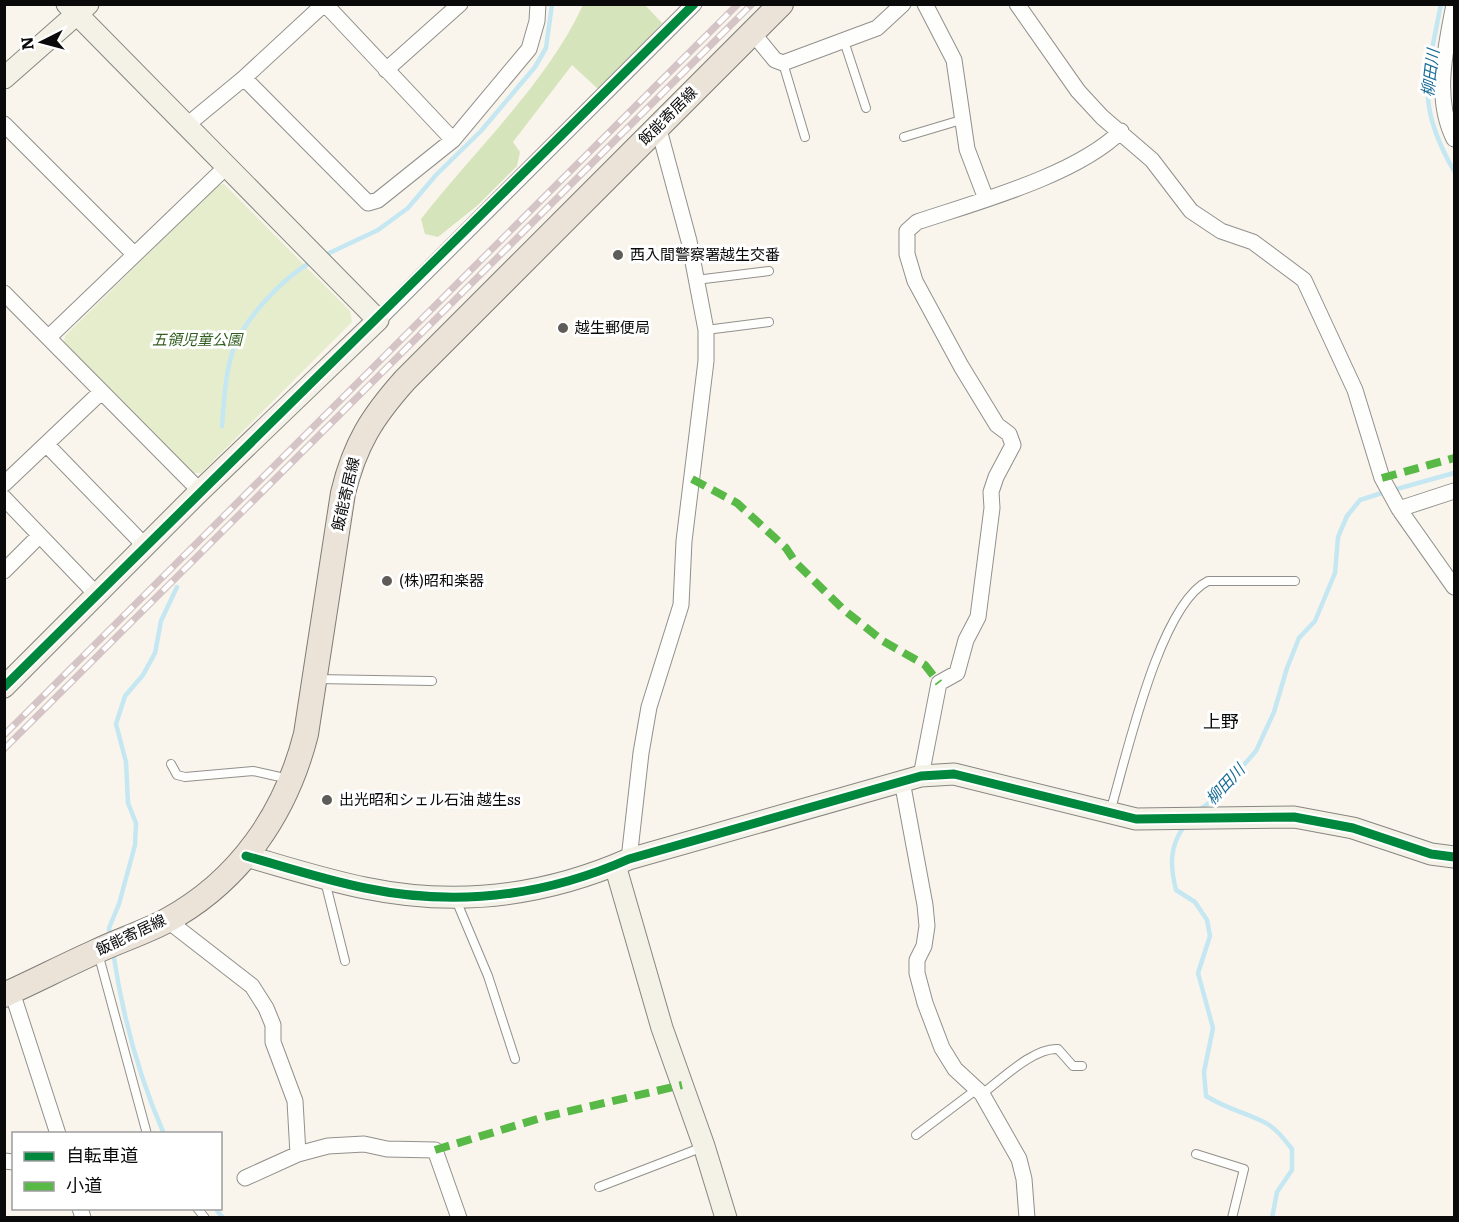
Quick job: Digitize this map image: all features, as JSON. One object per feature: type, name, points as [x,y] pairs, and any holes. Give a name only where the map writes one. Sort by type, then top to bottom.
[{"type":"main road","name":"飯能寄居線","points":[[8,994],[167,920],[208,892],[246,856],[269,827],[293,780],[306,734],[344,493],[350,464],[361,437],[381,408],[405,380],[781,4]]},
{"type":"street","points":[[187,125],[244,78],[325,4],[453,140]]},
{"type":"street","points":[[386,70],[460,4]]},
{"type":"street","points":[[244,78],[368,203],[378,200],[453,140],[529,49],[537,21],[538,4]]},
{"type":"street","points":[[4,687],[200,491],[378,320],[694,4]]},
{"type":"street","points":[[752,32],[776,60],[783,63],[877,28],[903,4]]},
{"type":"street","points":[[926,4],[954,60],[961,120],[968,149],[986,199]]},
{"type":"street","points":[[1017,4],[1078,91],[1102,117],[1152,160],[1191,211],[1206,223],[1253,242],[1304,280],[1355,390],[1382,478],[1399,509],[1455,587]]},
{"type":"street","points":[[1454,4],[1442,66],[1445,110],[1449,128],[1455,139]]},
{"type":"street","points":[[4,78],[78,8],[187,125],[378,320]]},
{"type":"street","points":[[4,124],[134,254]]},
{"type":"street","points":[[658,126],[706,330],[704,394],[684,541],[681,606],[650,707],[622,862],[662,1028],[704,1146],[726,1218]]},
{"type":"street","points":[[1027,1218],[1024,1179],[1019,1160],[980,1091],[955,1069],[942,1048],[917,973],[917,960],[924,946],[927,926],[912,778],[939,683],[957,673],[966,640],[978,617],[992,508],[991,492],[1013,445],[1009,434],[997,425],[961,366],[915,281],[907,254],[907,231],[917,222],[1013,190],[1104,148],[1120,131]]},
{"type":"street","points":[[50,338],[227,166]]},
{"type":"street","points":[[4,293],[200,491]]},
{"type":"street","points":[[4,484],[101,392]]},
{"type":"street","points":[[46,445],[146,547]]},
{"type":"street","points":[[1399,509],[1455,491]]},
{"type":"street","points":[[4,498],[97,595]]},
{"type":"street","points":[[4,570],[39,536]]},
{"type":"street","points":[[246,856],[366,888],[419,896],[528,892],[583,879],[622,862],[912,778],[954,774],[1136,819],[1182,821],[1220,817],[1294,817],[1353,828],[1431,854],[1455,857]]},
{"type":"street","points":[[167,920],[252,986],[266,1008],[273,1025],[273,1042],[295,1101],[298,1154]]},
{"type":"street","points":[[8,994],[57,1132]]},
{"type":"street","points":[[245,1178],[298,1154],[328,1146],[364,1144],[387,1149],[435,1150],[459,1218]]},
{"type":"lane","points":[[844,41],[866,108]]},
{"type":"lane","points":[[783,63],[805,137]]},
{"type":"lane","points":[[904,137],[961,120]]},
{"type":"lane","points":[[696,280],[769,271]]},
{"type":"lane","points":[[706,330],[769,322]]},
{"type":"lane","points":[[1110,813],[1156,656],[1182,605],[1199,585],[1208,581],[1295,581]]},
{"type":"lane","points":[[314,679],[432,681]]},
{"type":"lane","points":[[171,764],[177,775],[185,777],[253,771],[293,780]]},
{"type":"lane","points":[[325,877],[345,961]]},
{"type":"lane","points":[[454,896],[488,976],[515,1059]]},
{"type":"lane","points":[[106,947],[147,1132]]},
{"type":"lane","points":[[916,1135],[1037,1053],[1048,1048],[1058,1048],[1073,1066],[1082,1066]]},
{"type":"lane","points":[[599,1187],[704,1146]]},
{"type":"lane","points":[[1196,1154],[1244,1169],[1232,1218]]},
{"type":"green space","points":[[583,5],[645,5],[662,23],[625,66],[598,89],[572,65],[513,142],[520,152],[517,166],[478,205],[438,237],[425,234],[421,219],[530,89],[568,34]]},
{"type":"green space","name":"五領児童公園","points":[[224,184],[350,311],[352,322],[201,473],[193,473],[64,342],[65,336],[218,185]]},
{"type":"waterway","points":[[323,256],[378,230],[408,208],[436,175],[481,131],[535,67],[546,48],[552,4]]},
{"type":"waterway","name":"柳田川","points":[[1441,4],[1429,71],[1429,108],[1442,147],[1454,171]]},
{"type":"waterway","points":[[222,426],[228,371],[237,340],[265,301],[289,278],[313,261]]},
{"type":"waterway","name":"柳田川","points":[[1393,490],[1454,473]]},
{"type":"waterway","name":"柳田川","points":[[1199,810],[1213,800],[1256,751],[1274,712],[1299,638],[1315,621],[1335,573],[1338,537],[1347,516],[1360,500],[1385,492]]},
{"type":"waterway","points":[[110,938],[109,928],[119,904],[135,845],[136,823],[128,803],[126,762],[116,724],[125,696],[143,675],[155,653],[161,621],[177,587]]},
{"type":"waterway","name":"柳田川","points":[[1185,825],[1176,841],[1172,856],[1176,890],[1195,902],[1207,920],[1210,936],[1198,973],[1213,1028],[1204,1072],[1206,1096],[1268,1124],[1292,1149],[1292,1170],[1277,1192],[1272,1218]]},
{"type":"waterway","points":[[113,952],[132,1044],[163,1132]]},
{"type":"waterway","points":[[217,1210],[223,1218]]},
{"type":"railway","points":[[4,735],[738,4]]},
{"type":"railway","points":[[4,749],[752,4]]},
{"type":"marked path","points":[[1382,478],[1454,458]]},
{"type":"marked path","points":[[692,479],[737,503],[786,548],[796,563],[844,610],[883,641],[925,665],[939,683]]},
{"type":"marked path","points":[[435,1150],[544,1117],[682,1085]]},
{"type":"cycle path","points":[[4,687],[694,4]]},
{"type":"cycle path","points":[[246,856],[335,881],[399,894],[433,897],[500,894],[565,882],[629,859],[921,776],[954,774],[1136,819],[1294,817],[1353,828],[1431,854],[1454,857]]},
{"type":"place","name":"西入間警察署越生交番","points":[[618,255]]},
{"type":"place","name":"越生郵便局","points":[[563,328]]},
{"type":"place","name":"(株)昭和楽器","points":[[387,581]]},
{"type":"place","name":"出光昭和シェル石油 越生ss","points":[[327,800]]},
{"type":"district","name":"上野","points":[[1221,722]]}]
